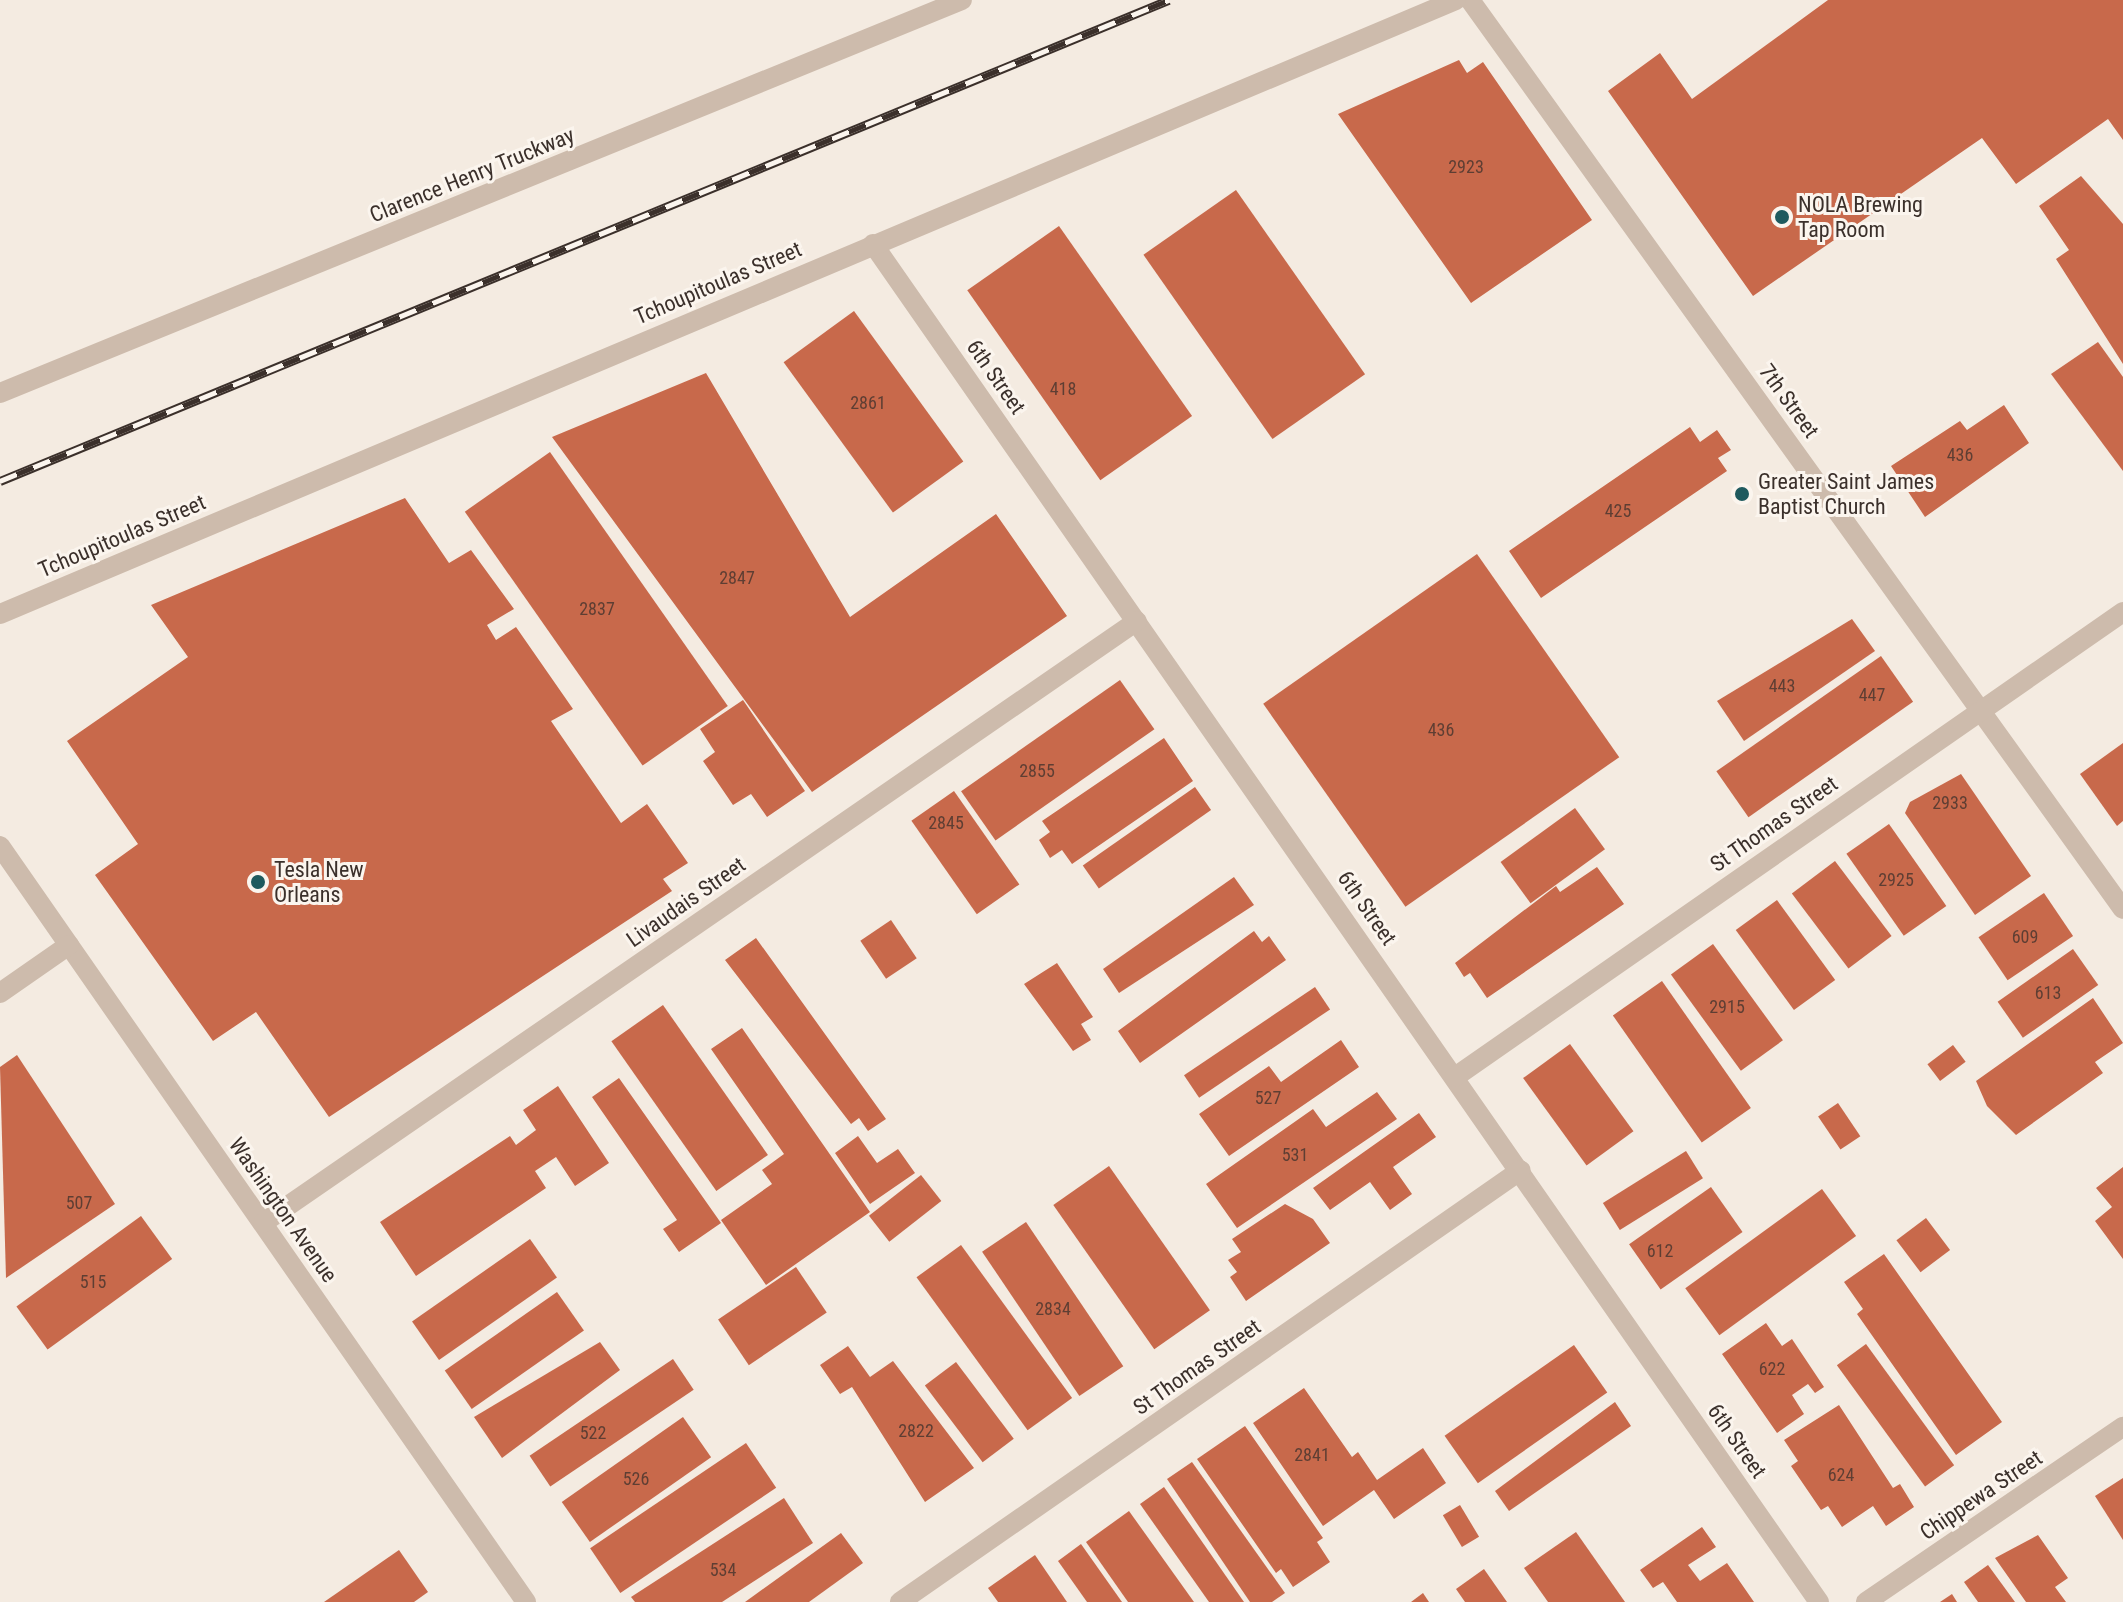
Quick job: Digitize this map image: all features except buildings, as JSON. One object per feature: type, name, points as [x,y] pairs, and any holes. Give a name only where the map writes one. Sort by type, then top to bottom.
[{"type":"street","name":"Clarence Henry Truckway","points":[[0,393],[962,0]]},
{"type":"street","name":"Tchoupitoulas Street","points":[[0,614],[1456,0]]},
{"type":"street","name":"7th Street","points":[[1470,0],[2123,909]]},
{"type":"street","name":"6th Street","points":[[873,244],[1521,1170],[1819,1602]]},
{"type":"street","name":"St Thomas Street","points":[[1455,1077],[2123,612]]},
{"type":"street","name":"Livaudais Street","points":[[263,1223],[1137,621]]},
{"type":"street","name":"Washington Avenue","points":[[0,846],[526,1602]]},
{"type":"street","points":[[0,993],[69,945]]},
{"type":"street","name":"St Thomas Street","points":[[900,1602],[1521,1170]]},
{"type":"street","name":"Chippewa Street","points":[[1866,1602],[2123,1427]]},
{"type":"railway","points":[[0,481],[1169,0]]},
{"type":"place","name":"NOLA Brewing Tap Room","points":[[1782,217]]},
{"type":"place","name":"Greater Saint James Baptist Church","points":[[1742,494]]},
{"type":"place","name":"Tesla New Orleans","points":[[258,882]]}]
